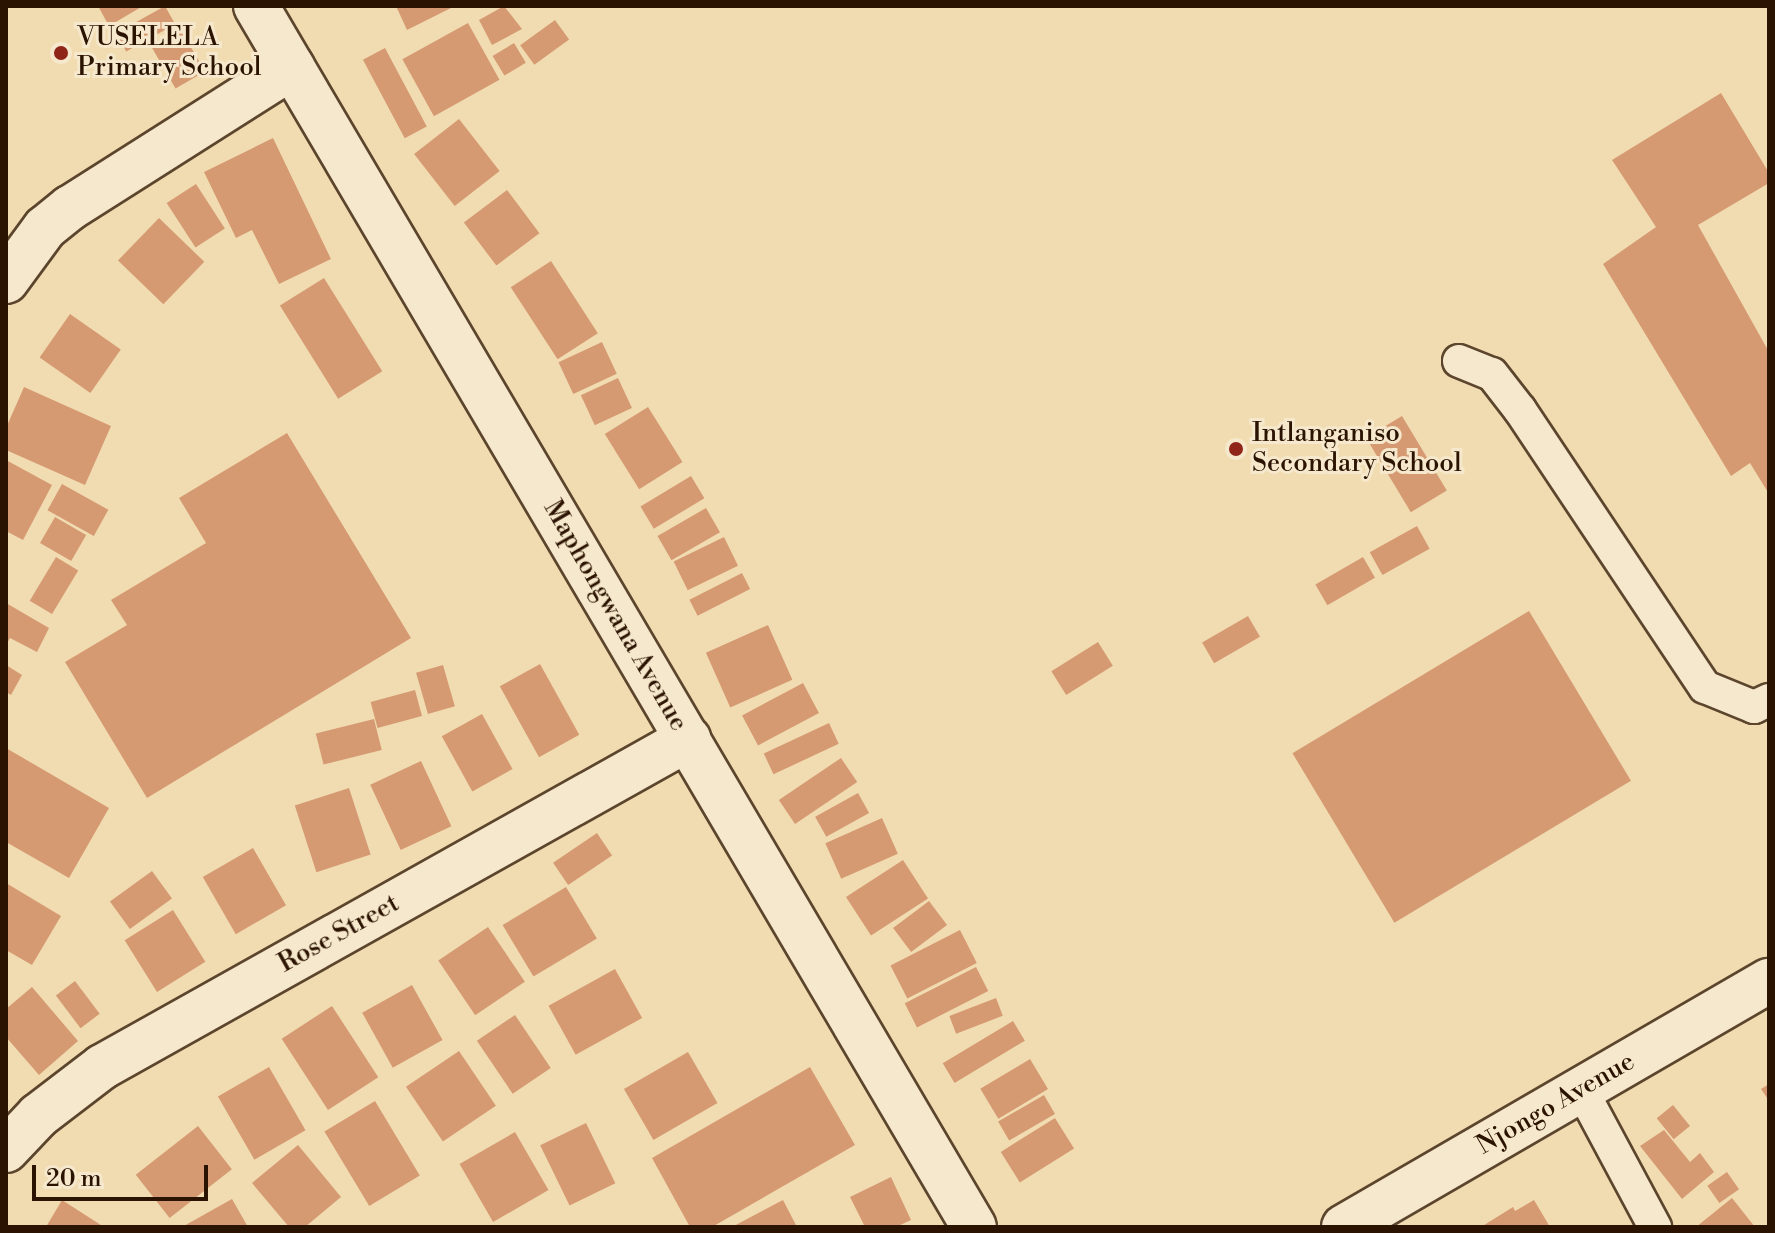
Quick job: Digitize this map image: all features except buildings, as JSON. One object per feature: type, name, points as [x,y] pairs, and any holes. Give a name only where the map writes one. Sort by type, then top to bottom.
[{"type":"street","name":"Maphongwana Avenue","points":[[256,6],[974,1227]]},
{"type":"street","points":[[6,281],[45,228],[70,208],[292,67]]},
{"type":"street","name":"Rose Street","points":[[6,1150],[38,1116],[102,1067],[688,739]]},
{"type":"street","name":"Njongo Avenue","points":[[1344,1227],[1769,981]]},
{"type":"lane","points":[[1459,361],[1492,374],[1520,410],[1705,687],[1754,707],[1769,700]]},
{"type":"lane","points":[[1581,1089],[1655,1227]]},
{"type":"place","name":"VUSELELA Primary School","points":[[61,53]]},
{"type":"place","name":"Intlanganiso Secondary School","points":[[1236,449]]}]
